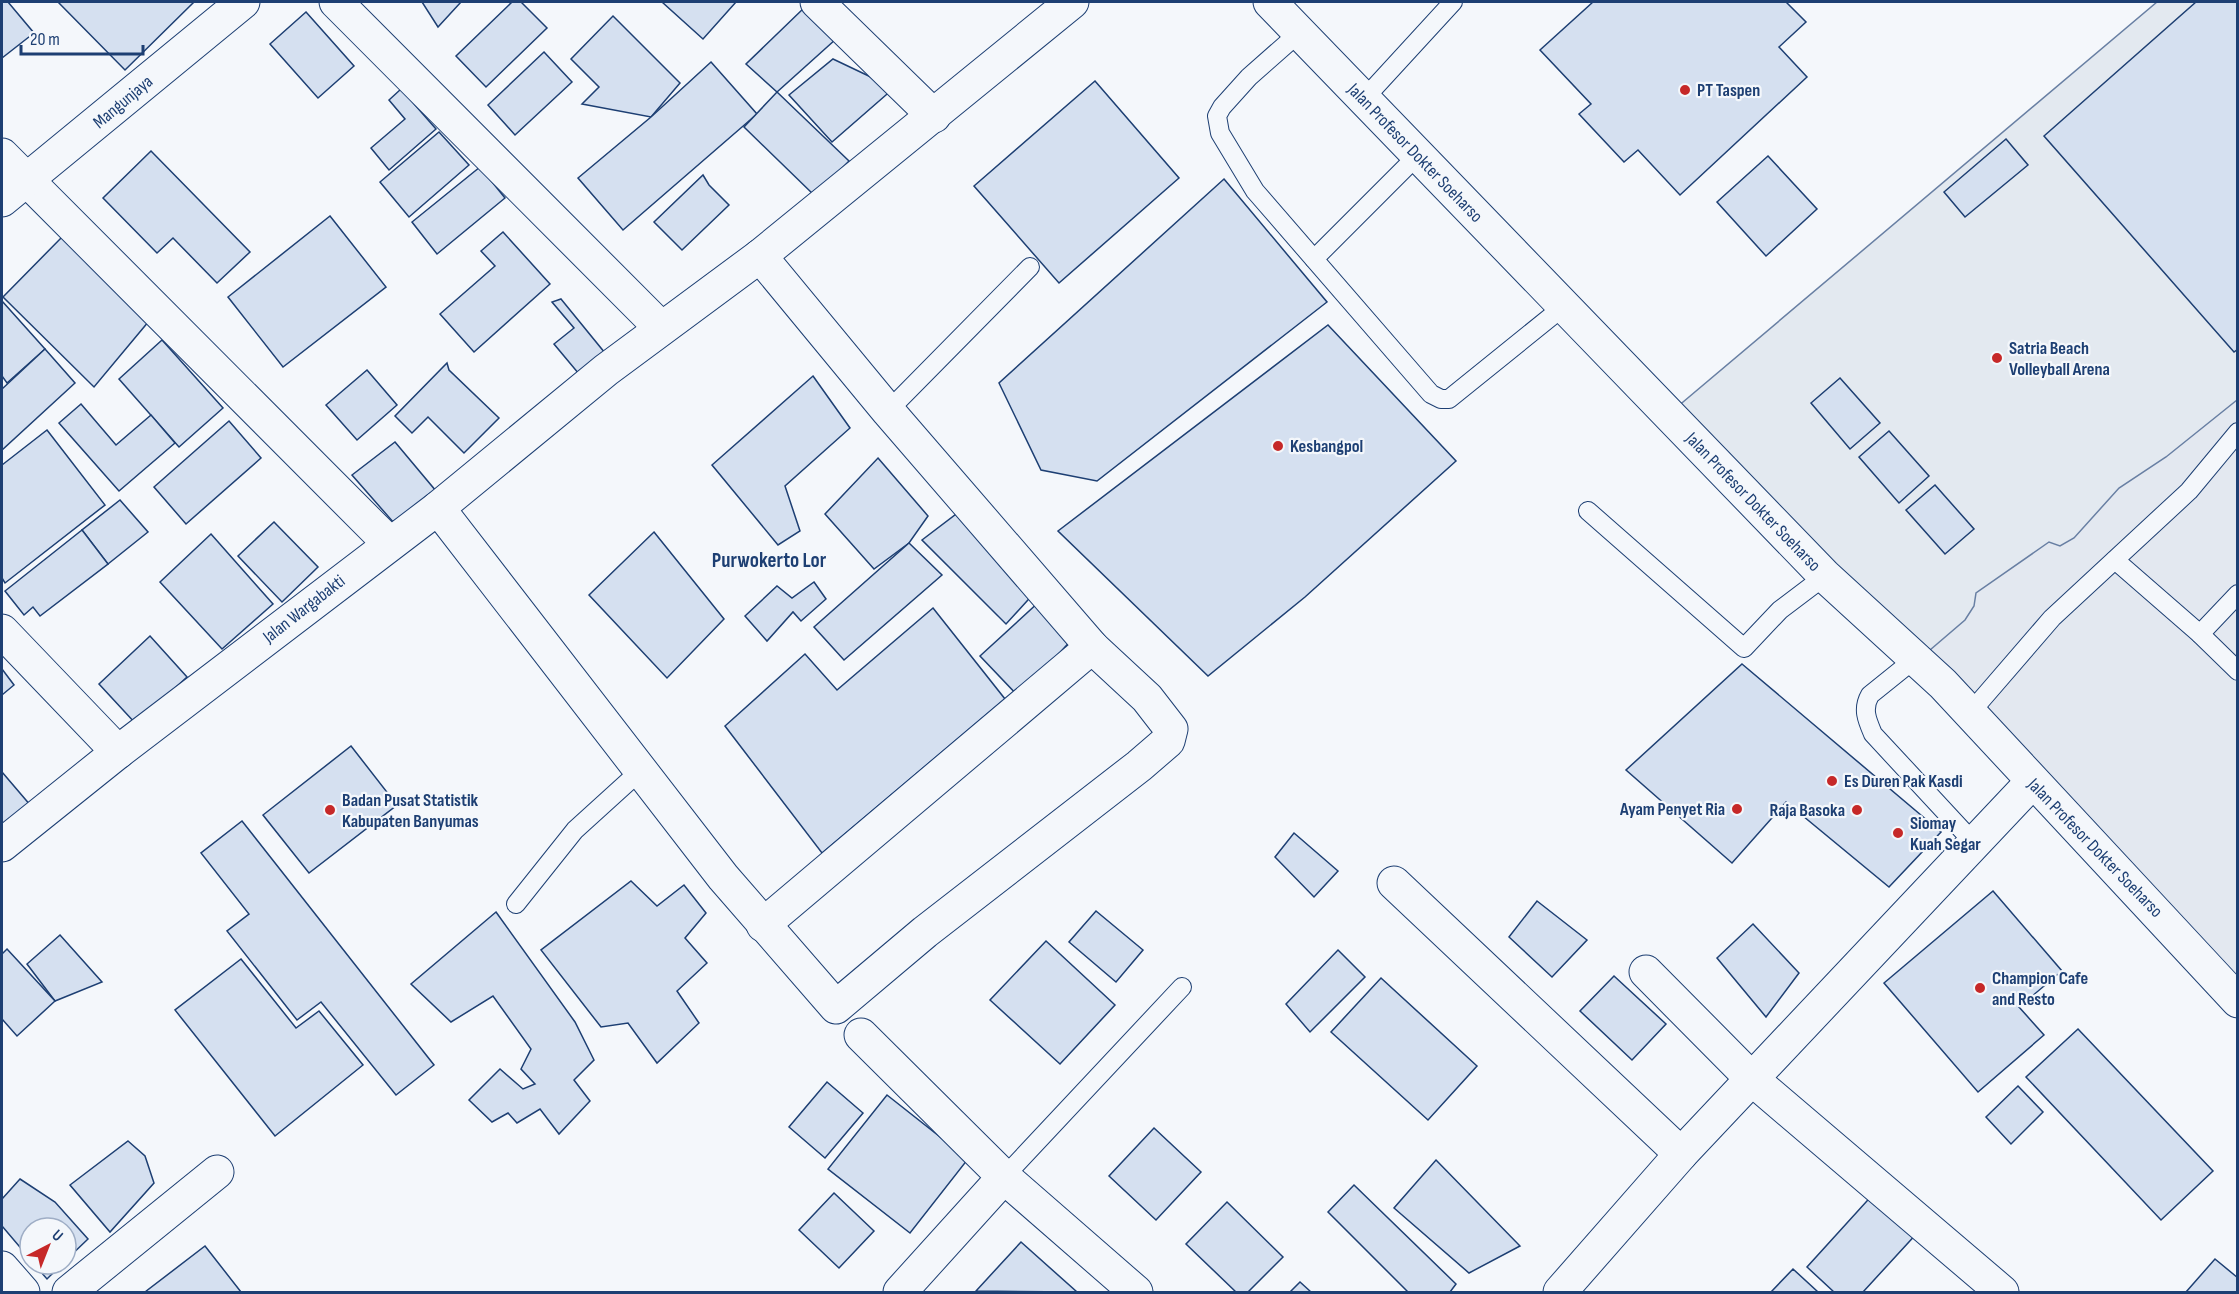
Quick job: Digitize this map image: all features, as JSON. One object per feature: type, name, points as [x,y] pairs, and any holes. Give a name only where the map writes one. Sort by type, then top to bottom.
[{"type":"street","name":"Mangunjaya","points":[[14,191],[243,2]]},
{"type":"street","points":[[336,2],[661,328]]},
{"type":"street","points":[[817,2],[934,116]]},
{"type":"street","name":"Jalan Wargabakti","points":[[2,845],[118,752],[389,543],[438,508],[606,370],[760,256],[1072,2]]},
{"type":"street","name":"Jalan Profesor Dokter Soeharso","points":[[1270,2],[1825,576],[1916,658],[1970,713],[2238,1001]]},
{"type":"street","points":[[2,155],[14,191],[389,543]]},
{"type":"street","points":[[438,508],[541,638],[640,771],[763,925],[836,1007],[925,932],[1168,741],[1171,729],[1147,698],[1092,647],[888,411],[760,256]]},
{"type":"street","points":[[2,631],[118,752]]},
{"type":"street","points":[[763,925],[1092,647]]},
{"type":"street","points":[[1560,1293],[1681,1154],[1754,1080],[2032,782]]},
{"type":"street","points":[[1394,883],[1681,1154]]},
{"type":"street","points":[[1646,972],[1754,1080],[2002,1293]]},
{"type":"street","points":[[861,1035],[1004,1177],[1136,1293]]},
{"type":"street","points":[[69,1293],[217,1172]]},
{"type":"street","points":[[900,1293],[1004,1177]]},
{"type":"street","points":[[2,1268],[23,1293]]},
{"type":"lane","points":[[1363,100],[1451,2]]},
{"type":"lane","points":[[1300,32],[1249,76],[1222,107],[1217,116],[1221,133],[1255,191],[1431,394],[1441,399],[1449,399],[1563,307]]},
{"type":"lane","points":[[1314,259],[1417,156]]},
{"type":"lane","points":[[888,411],[1030,267]]},
{"type":"lane","points":[[1970,713],[2052,618],[2189,491],[2238,432]]},
{"type":"lane","points":[[1588,511],[1744,648],[1780,610],[1825,576]]},
{"type":"lane","points":[[2115,560],[2200,634],[2238,671]]},
{"type":"lane","points":[[2200,634],[2238,594]]},
{"type":"lane","points":[[1916,658],[1870,694],[1865,702],[1866,718],[1873,734],[1975,844]]},
{"type":"lane","points":[[516,904],[575,830],[640,771]]},
{"type":"lane","points":[[1004,1177],[1182,987]]},
{"type":"shaded area","points":[[2157,2],[2237,2],[2237,989],[1670,413]]},
{"type":"shaded area","points":[[2237,400],[2237,989],[1923,656],[1965,620],[1974,606],[1976,593],[2049,542],[2060,546],[2074,538],[2119,488],[2166,457]]},
{"type":"building","points":[[2,2],[8,2],[34,33],[2,58]]},
{"type":"building","points":[[58,2],[194,2],[125,70]]},
{"type":"building","points":[[422,2],[461,2],[438,27]]},
{"type":"building","points":[[512,2],[521,2],[547,28],[486,87],[456,56]]},
{"type":"building","points":[[662,2],[736,2],[703,39]]},
{"type":"building","name":"PT Taspen","points":[[1593,2],[1786,2],[1806,22],[1779,47],[1807,77],[1680,195],[1638,150],[1624,162],[1579,114],[1591,104],[1540,50]]},
{"type":"building","points":[[2196,2],[2238,2],[2238,349],[2234,352],[2044,136]]},
{"type":"building","points":[[805,7],[836,39],[777,92],[746,64]]},
{"type":"building","points":[[306,12],[354,66],[318,98],[270,44]]},
{"type":"building","points":[[613,16],[680,83],[651,117],[582,104],[599,87],[571,59]]},
{"type":"building","points":[[544,52],[572,82],[515,135],[488,105]]},
{"type":"building","points":[[833,59],[894,88],[832,142],[789,95]]},
{"type":"building","points":[[711,62],[757,114],[623,230],[578,178],[651,117]]},
{"type":"building","points":[[1095,81],[1179,178],[1059,283],[974,186]]},
{"type":"building","points":[[401,89],[436,129],[389,170],[371,148],[405,119],[389,100]]},
{"type":"building","points":[[777,92],[849,161],[815,196],[744,127]]},
{"type":"building","points":[[439,132],[469,165],[409,217],[380,182]]},
{"type":"building","points":[[2006,139],[2028,165],[1965,217],[1944,192]]},
{"type":"building","points":[[151,151],[250,252],[217,283],[173,238],[157,253],[103,198]]},
{"type":"building","points":[[1768,156],[1817,209],[1766,256],[1717,202]]},
{"type":"building","points":[[480,167],[505,198],[437,254],[412,222]]},
{"type":"building","points":[[703,175],[709,185],[729,205],[682,250],[654,222]]},
{"type":"building","points":[[1224,179],[1327,302],[1097,481],[1041,470],[999,383]]},
{"type":"building","points":[[330,216],[386,287],[283,367],[228,297]]},
{"type":"building","points":[[503,232],[550,284],[474,352],[440,314],[495,266],[481,251]]},
{"type":"building","points":[[62,237],[149,321],[94,387],[3,297]]},
{"type":"building","points":[[561,299],[605,353],[579,374],[554,344],[574,328],[552,302]]},
{"type":"building","points":[[2,301],[45,349],[7,383],[2,376]]},
{"type":"building","points":[[1328,325],[1456,461],[1305,597],[1208,676],[1058,531]]},
{"type":"building","points":[[162,340],[223,408],[179,447],[119,379]]},
{"type":"building","points":[[45,349],[75,383],[2,450],[2,389]]},
{"type":"building","points":[[447,363],[449,370],[499,418],[464,453],[428,417],[412,433],[395,416]]},
{"type":"building","points":[[367,370],[397,405],[357,440],[326,405]]},
{"type":"building","points":[[813,376],[850,428],[785,486],[800,531],[778,545],[712,465]]},
{"type":"building","points":[[1840,378],[1880,423],[1850,449],[1811,403]]},
{"type":"building","points":[[81,404],[116,445],[151,415],[175,443],[119,491],[59,423]]},
{"type":"building","points":[[229,421],[261,458],[186,524],[154,487]]},
{"type":"building","points":[[47,430],[105,505],[5,583],[2,578],[2,465]]},
{"type":"building","points":[[1889,431],[1929,476],[1899,503],[1859,457]]},
{"type":"building","points":[[395,442],[436,491],[394,523],[352,475]]},
{"type":"building","points":[[878,458],[928,516],[909,543],[874,569],[825,514]]},
{"type":"building","points":[[1935,485],[1974,529],[1945,554],[1906,510]]},
{"type":"building","points":[[120,500],[148,532],[108,564],[82,530]]},
{"type":"building","points":[[968,505],[1037,590],[1006,624],[922,540]]},
{"type":"building","points":[[274,522],[318,567],[282,602],[238,556]]},
{"type":"building","points":[[82,530],[108,564],[40,616],[33,607],[24,615],[5,591]]},
{"type":"building","points":[[654,532],[724,619],[667,678],[589,595]]},
{"type":"building","points":[[211,534],[273,604],[222,649],[160,582]]},
{"type":"building","points":[[909,543],[942,575],[844,660],[814,627]]},
{"type":"building","points":[[814,582],[826,599],[801,621],[793,612],[767,641],[745,616],[777,586],[792,598]]},
{"type":"building","points":[[1040,601],[1076,635],[1019,697],[980,656]]},
{"type":"building","points":[[933,608],[1005,699],[822,853],[725,726],[805,654],[837,690]]},
{"type":"building","points":[[150,636],[187,677],[136,724],[99,684]]},
{"type":"building","points":[[1742,664],[1941,832],[1889,887],[1786,802],[1732,863],[1626,770]]},
{"type":"building","points":[[2,669],[14,685],[2,695]]},
{"type":"building","name":"Badan Pusat Statistik Kabupaten Banyumas","points":[[351,746],[397,805],[309,873],[263,815]]},
{"type":"building","points":[[2,772],[31,806],[2,831]]},
{"type":"building","points":[[242,821],[434,1065],[396,1095],[321,1002],[297,1020],[227,931],[249,914],[201,853]]},
{"type":"building","points":[[1294,833],[1338,871],[1314,897],[1275,857]]},
{"type":"building","points":[[631,881],[657,906],[684,885],[706,913],[685,938],[707,963],[677,991],[699,1023],[657,1063],[628,1023],[601,1027],[541,950]]},
{"type":"building","points":[[1993,891],[2062,971],[2019,1007],[2044,1035],[1978,1092],[1884,983]]},
{"type":"building","points":[[1537,901],[1587,940],[1552,977],[1509,937]]},
{"type":"building","points":[[1096,911],[1143,950],[1116,982],[1069,942]]},
{"type":"building","points":[[496,912],[575,1022],[594,1060],[574,1080],[590,1101],[559,1134],[540,1109],[517,1123],[508,1113],[492,1122],[469,1100],[500,1069],[523,1089],[535,1084],[521,1069],[531,1049],[493,996],[451,1022],[411,984]]},
{"type":"building","points":[[1753,924],[1799,973],[1766,1017],[1717,958]]},
{"type":"building","points":[[60,935],[102,982],[55,1001],[27,964]]},
{"type":"building","points":[[1046,941],[1115,1005],[1060,1064],[990,1000]]},
{"type":"building","points":[[7,949],[55,1001],[17,1036],[2,1019],[2,954]]},
{"type":"building","points":[[1338,950],[1365,977],[1310,1032],[1286,1004]]},
{"type":"building","points":[[241,959],[296,1028],[319,1011],[363,1065],[275,1136],[175,1010]]},
{"type":"building","points":[[1614,976],[1666,1024],[1632,1060],[1580,1011]]},
{"type":"building","points":[[1381,978],[1477,1066],[1428,1120],[1331,1032]]},
{"type":"building","points":[[2078,1029],[2213,1171],[2161,1220],[2026,1077]]},
{"type":"building","points":[[827,1082],[863,1113],[825,1158],[789,1127]]},
{"type":"building","points":[[2018,1086],[2043,1112],[2011,1144],[1986,1117]]},
{"type":"building","points":[[887,1095],[968,1159],[910,1233],[828,1169]]},
{"type":"building","points":[[1154,1128],[1201,1172],[1156,1220],[1109,1176]]},
{"type":"building","points":[[128,1141],[145,1156],[154,1183],[110,1232],[70,1185]]},
{"type":"building","points":[[1436,1160],[1520,1246],[1469,1273],[1394,1208]]},
{"type":"building","points":[[20,1179],[55,1202],[67,1216],[18,1216],[18,1245],[2,1226],[2,1199]]},
{"type":"building","points":[[1354,1185],[1456,1284],[1450,1292],[1408,1292],[1328,1212]]},
{"type":"building","points":[[1876,1191],[1919,1231],[1863,1292],[1834,1292],[1807,1267]]},
{"type":"building","points":[[834,1193],[874,1231],[839,1268],[799,1230]]},
{"type":"building","points":[[1227,1202],[1283,1257],[1248,1292],[1236,1292],[1186,1244]]},
{"type":"building","points":[[78,1228],[88,1239],[78,1249]]},
{"type":"building","points":[[1021,1242],[1077,1292],[976,1291]]},
{"type":"building","points":[[205,1246],[241,1292],[145,1292]]},
{"type":"building","points":[[2215,1259],[2238,1278],[2238,1292],[2186,1292]]},
{"type":"building","points":[[1793,1269],[1818,1292],[1771,1292]]},
{"type":"building","points":[[1300,1282],[1311,1292],[1290,1292]]},
{"type":"place","name":"PT Taspen","points":[[1685,90]]},
{"type":"place","name":"Satria Beach Volleyball Arena","points":[[1997,358]]},
{"type":"place","name":"Kesbangpol","points":[[1278,446]]},
{"type":"place","name":"Es Duren Pak Kasdi","points":[[1832,781]]},
{"type":"place","name":"Ayam Penyet Ria","points":[[1737,809]]},
{"type":"place","name":"Badan Pusat Statistik Kabupaten Banyumas","points":[[330,810]]},
{"type":"place","name":"Raja Basoka","points":[[1857,810]]},
{"type":"place","name":"Siomay Kuah Segar","points":[[1898,833]]},
{"type":"place","name":"Champion Cafe and Resto","points":[[1980,988]]},
{"type":"district","name":"Purwokerto Lor","points":[[769,560]]}]
